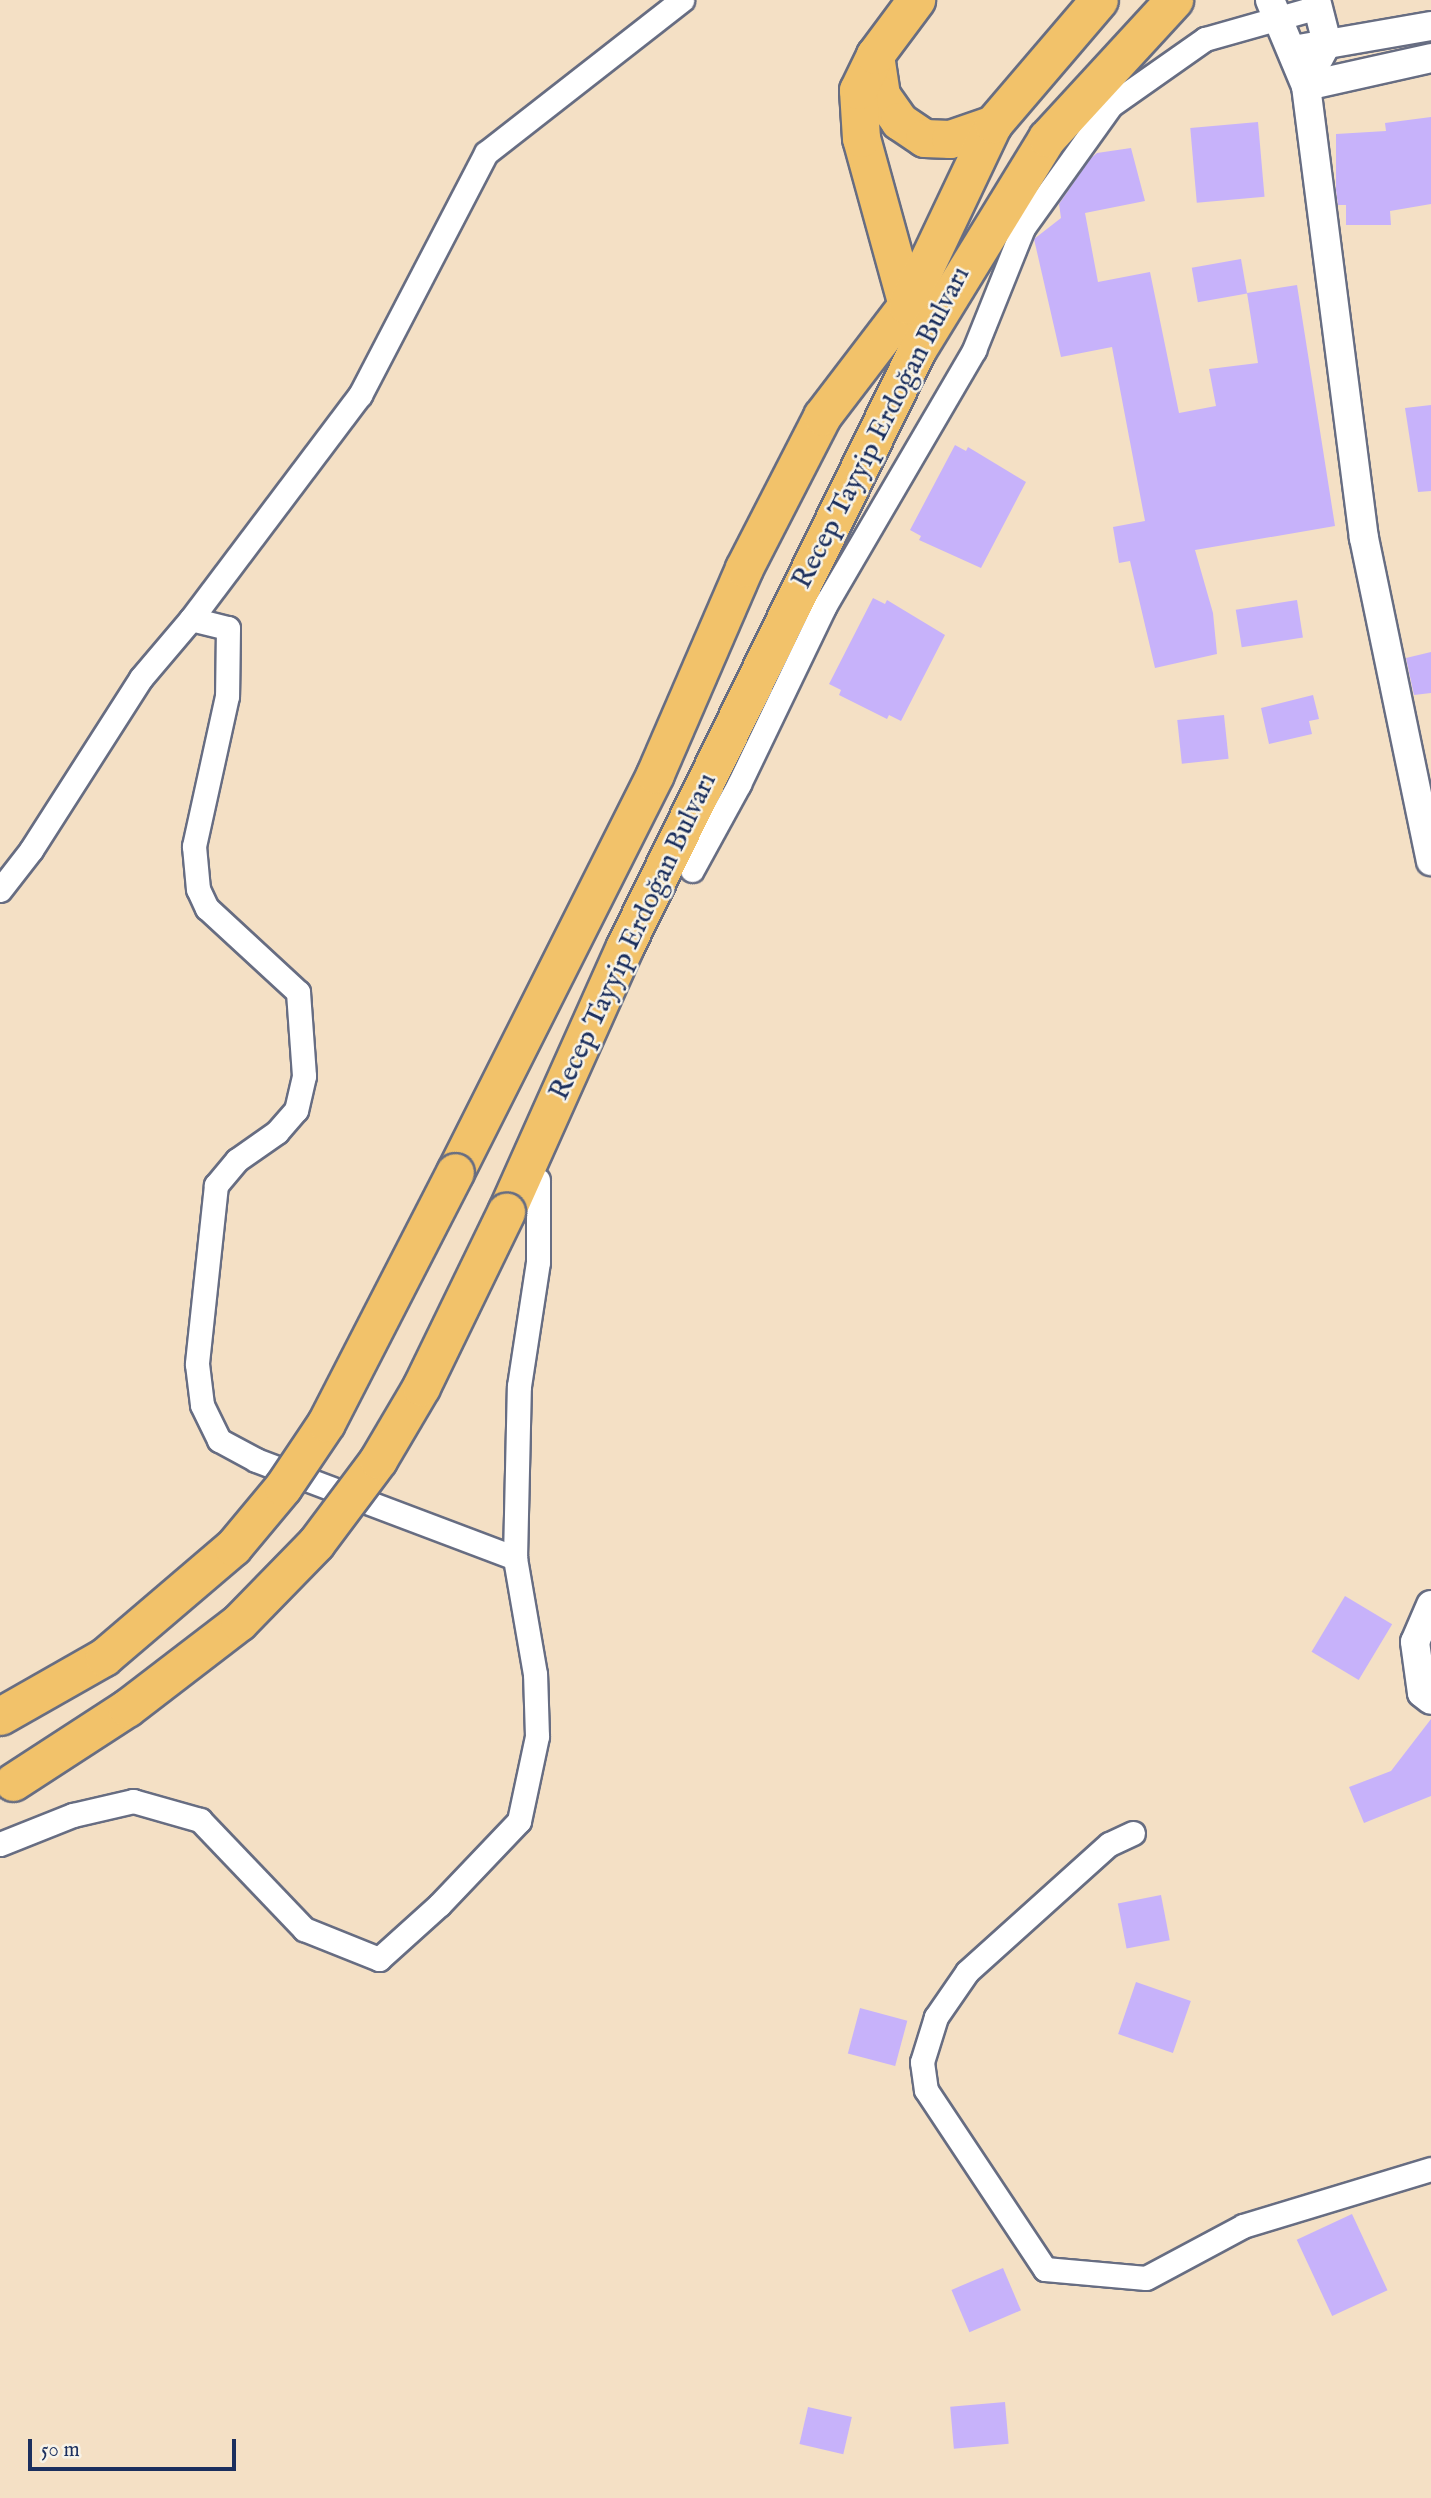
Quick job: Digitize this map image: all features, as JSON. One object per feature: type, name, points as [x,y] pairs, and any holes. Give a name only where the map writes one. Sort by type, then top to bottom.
[{"type":"main road","points":[[907,305],[861,138],[858,90],[875,55],[916,0]]},
{"type":"main road","name":"Recep Tayyip Erdoğan Bulvarı","points":[[0,1716],[104,1657],[233,1547],[283,1487],[326,1423],[655,775],[744,568],[822,416],[907,305],[993,124],[1099,0]]},
{"type":"main road","name":"Recep Tayyip Erdoğan Bulvarı","points":[[7,1785],[127,1708],[239,1622],[316,1543],[378,1460],[421,1387],[506,1212],[625,946],[917,351],[1047,138],[1174,0]]},
{"type":"main road","points":[[875,55],[881,95],[899,121],[924,138],[950,139],[993,124]]},
{"type":"street","points":[[0,890],[31,850],[141,677],[191,619],[360,396],[486,153],[681,0]]},
{"type":"street","points":[[692,870],[739,784],[824,607],[974,349],[1023,228],[1111,105],[1205,39],[1275,9],[1317,3],[1327,43],[1306,86]]},
{"type":"street","points":[[1275,9],[1306,86],[1363,538],[1431,861]]},
{"type":"street","points":[[1293,50],[1431,26]]},
{"type":"street","points":[[1306,86],[1431,58]]},
{"type":"street","points":[[191,619],[228,628],[227,696],[194,846],[198,889],[207,908],[298,992],[304,1076],[296,1110],[277,1132],[237,1160],[216,1185],[197,1364],[202,1405],[219,1440],[256,1460],[515,1558]]},
{"type":"street","points":[[0,1844],[73,1815],[133,1801],[200,1820],[304,1929],[379,1959],[439,1905],[519,1822],[537,1736],[535,1674],[515,1558],[519,1386],[538,1262],[538,1180]]},
{"type":"street","points":[[1431,1605],[1415,1642],[1422,1693],[1431,1700]]},
{"type":"street","points":[[1133,1833],[1109,1844],[968,1972],[936,2017],[922,2062],[926,2090],[1045,2269],[1146,2278],[1243,2225],[1431,2169]]},
{"type":"building","points":[[1431,117],[1431,204],[1390,211],[1391,225],[1346,225],[1346,205],[1338,205],[1336,190],[1336,134],[1386,131],[1385,123]]},
{"type":"building","points":[[1258,122],[1265,197],[1197,203],[1190,128]]},
{"type":"building","points":[[1131,148],[1145,201],[1085,213],[1098,282],[1150,272],[1179,413],[1216,406],[1209,369],[1258,363],[1247,293],[1297,285],[1335,526],[1195,550],[1213,613],[1217,654],[1155,668],[1130,561],[1119,563],[1113,527],[1145,521],[1112,347],[1061,357],[1034,239],[1061,218],[1059,204],[1090,159],[1097,153]]},
{"type":"building","points":[[1241,259],[1247,293],[1198,302],[1192,268]]},
{"type":"building","points":[[1431,405],[1431,491],[1418,492],[1405,408]]},
{"type":"building","points":[[955,445],[966,451],[968,447],[1026,482],[981,568],[919,540],[921,536],[910,530]]},
{"type":"building","points":[[873,598],[885,604],[887,600],[945,635],[901,721],[889,715],[887,719],[839,695],[841,690],[829,684]]},
{"type":"building","points":[[1297,600],[1303,638],[1242,647],[1236,610]]},
{"type":"building","points":[[1431,652],[1431,693],[1414,695],[1406,658]]},
{"type":"building","points":[[1313,695],[1319,719],[1309,721],[1312,734],[1269,744],[1261,708]]},
{"type":"building","points":[[1224,715],[1229,759],[1182,764],[1177,720]]},
{"type":"building","points":[[1345,1596],[1392,1624],[1359,1680],[1312,1652]]},
{"type":"building","points":[[1431,1719],[1431,1796],[1364,1823],[1349,1787],[1391,1771]]},
{"type":"building","points":[[1161,1895],[1170,1940],[1127,1949],[1118,1903]]},
{"type":"building","points":[[1136,1982],[1191,2001],[1173,2053],[1118,2034]]},
{"type":"building","points":[[860,2008],[907,2021],[895,2066],[848,2053]]},
{"type":"building","points":[[1352,2214],[1387,2290],[1332,2316],[1297,2240]]},
{"type":"building","points":[[1003,2268],[1021,2310],[969,2332],[951,2290]]},
{"type":"building","points":[[1005,2402],[1009,2444],[954,2449],[950,2407]]},
{"type":"building","points":[[808,2407],[852,2417],[843,2454],[799,2444]]}]
